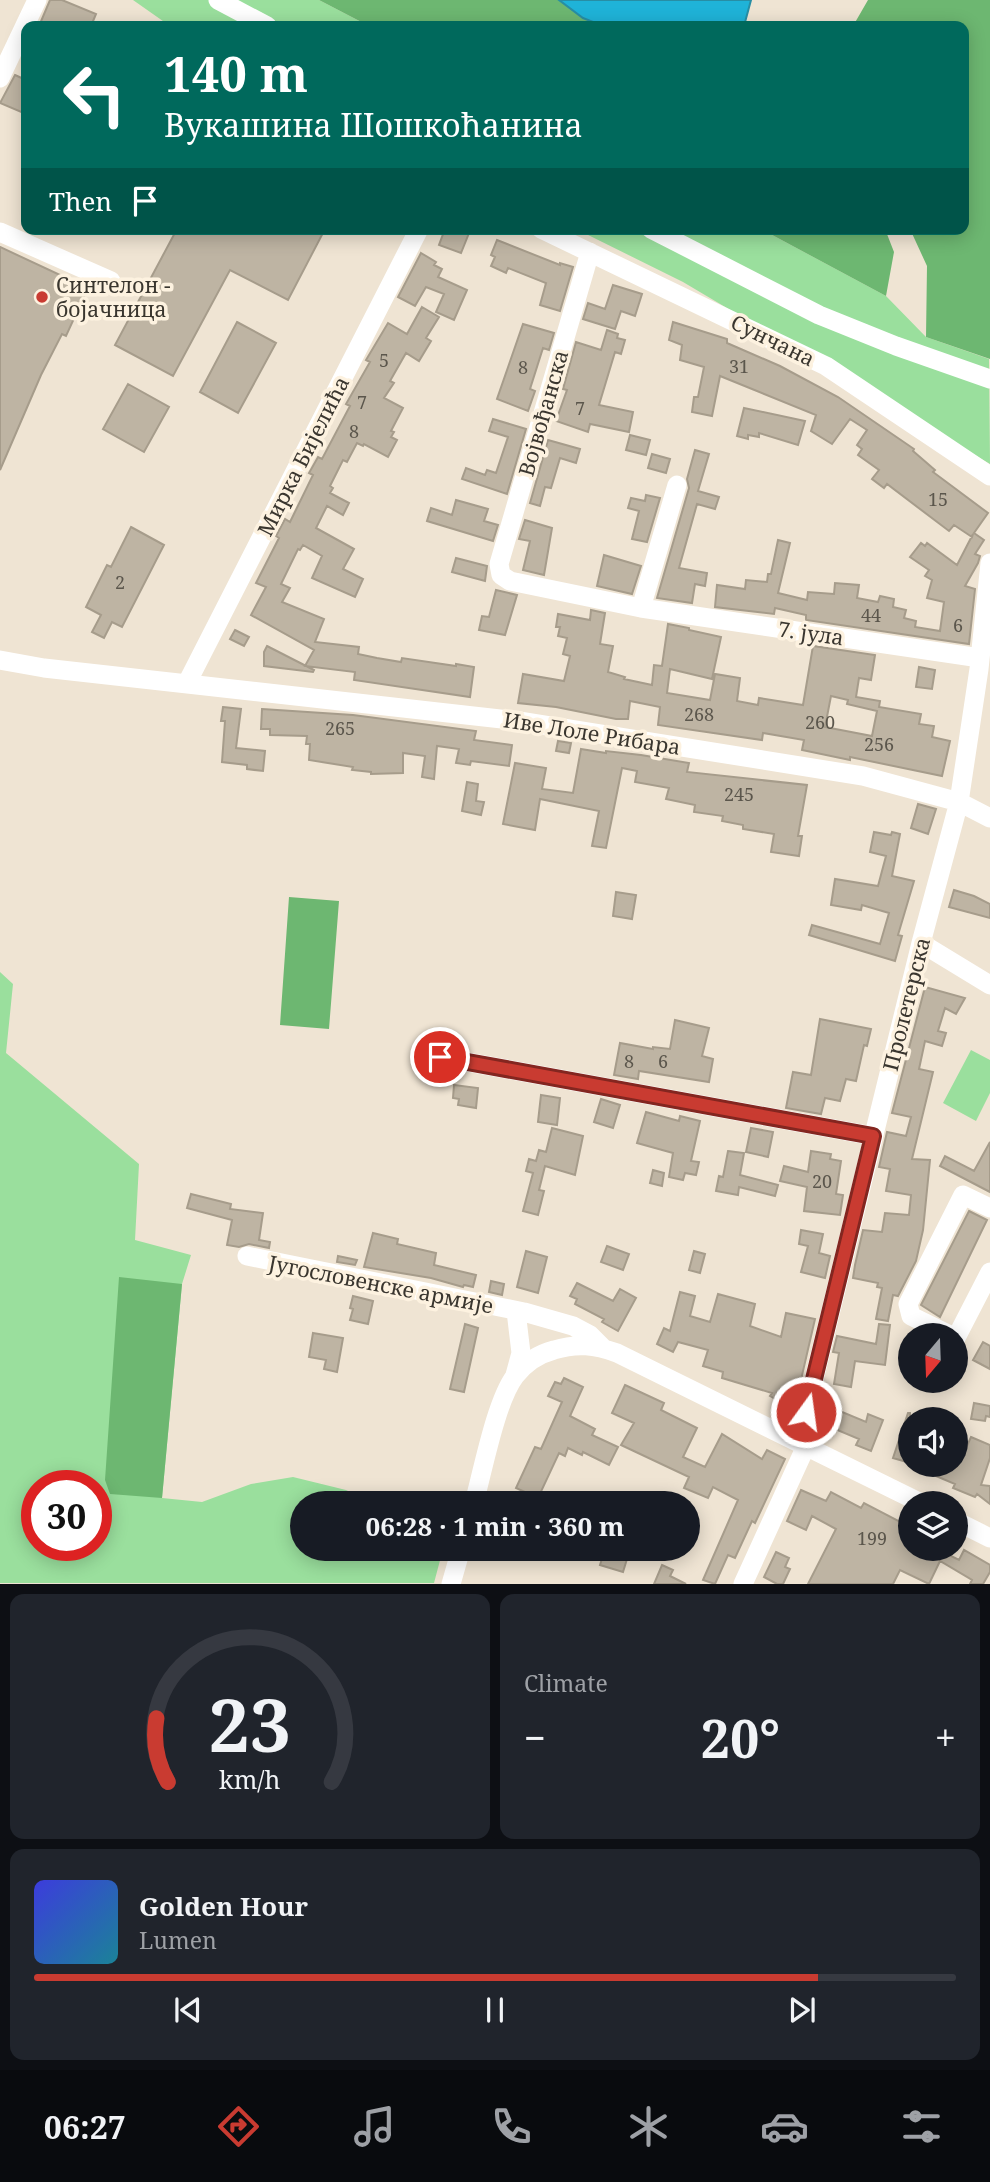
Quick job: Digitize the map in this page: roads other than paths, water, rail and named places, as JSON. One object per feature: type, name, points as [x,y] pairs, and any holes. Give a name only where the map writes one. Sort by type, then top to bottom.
[{"type":"street","points":[[27,21],[37,0]]},
{"type":"street","points":[[218,0],[258,21]]},
{"type":"street","points":[[0,78],[21,34]]},
{"type":"street","points":[[0,232],[111,281]]},
{"type":"street","name":"Мирка Бијелића","points":[[187,683],[416,235]]},
{"type":"street","name":"Сунчана","points":[[554,235],[826,366],[990,476]]},
{"type":"street","points":[[663,235],[820,315],[896,346],[990,379]]},
{"type":"street","name":"Војвођанска","points":[[501,575],[499,564],[590,252]]},
{"type":"street","points":[[641,608],[677,485]]},
{"type":"street","name":"Пролетерска","points":[[743,1584],[801,1443],[806,1412],[873,1136],[959,803],[983,666],[990,563]]},
{"type":"street","name":"7. јула","points":[[501,575],[510,581],[641,608],[983,666]]},
{"type":"street","name":"Иве Лоле Рибара","points":[[0,660],[44,668],[519,721],[863,776],[959,803],[990,818]]},
{"type":"street","points":[[921,943],[990,985]]},
{"type":"street","points":[[440,1057],[873,1136]]},
{"type":"street","points":[[925,1323],[911,1316],[908,1304],[962,1195],[990,1208]]},
{"type":"street","name":"Југословенске армије","points":[[247,1256],[516,1311],[573,1326],[590,1335],[603,1347],[898,1492]]},
{"type":"street","points":[[962,1323],[990,1272]]},
{"type":"street","name":"Југословенске армије","points":[[516,1311],[520,1353],[516,1375]]},
{"type":"street","name":"Југословенске армије","points":[[516,1375],[543,1353],[574,1345],[603,1347]]},
{"type":"street","points":[[477,1491],[501,1403],[516,1375]]},
{"type":"street","points":[[968,1527],[990,1538]]},
{"type":"street","points":[[452,1584],[458,1561]]},
{"type":"water","points":[[559,0],[751,0],[745,21],[590,21]]},
{"type":"place","name":"Синтелон - бојачница","points":[[42,297]]}]
